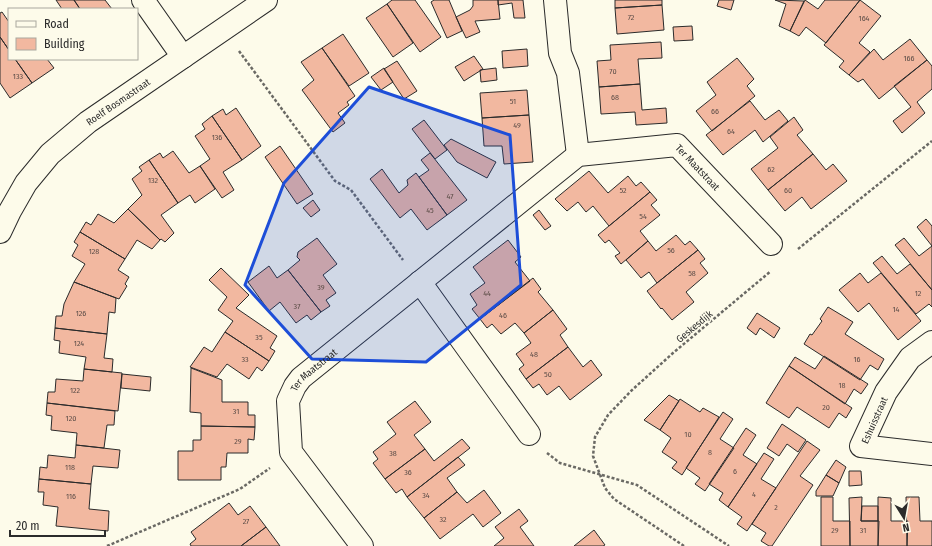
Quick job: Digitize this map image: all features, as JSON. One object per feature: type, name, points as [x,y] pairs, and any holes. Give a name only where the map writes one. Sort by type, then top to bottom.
[{"type":"street","points":[[143,0],[183,57]]},
{"type":"street","name":"Roelf Bosmastraat","points":[[0,232],[26,183],[50,154],[88,122],[136,87],[183,57],[266,0]]},
{"type":"street","points":[[555,0],[560,53],[568,73],[578,155]]},
{"type":"street","name":"Ter Maatstraat","points":[[291,452],[288,401],[301,378],[578,155],[677,145],[771,244]]},
{"type":"street","points":[[420,282],[529,434]]},
{"type":"street","name":"Eshuisstraat","points":[[932,342],[910,358],[886,392],[861,446],[932,454]]},
{"type":"street","points":[[291,452],[362,546]]},
{"type":"path","points":[[224,29],[335,181],[351,190],[420,282]]},
{"type":"path","points":[[796,251],[932,141]]},
{"type":"path","name":"Geskesdijk","points":[[684,546],[614,499],[604,488],[593,456],[595,437],[608,415],[631,391],[673,353],[772,271]]},
{"type":"path","points":[[529,434],[539,447],[560,463],[637,485],[729,546]]},
{"type":"path","points":[[107,546],[240,489],[291,452]]},
{"type":"highlighted area","points":[[369,87],[510,135],[521,285],[426,362],[312,359],[245,285],[284,183]]},
{"type":"building","points":[[56,0],[74,0],[79,8],[61,8]]},
{"type":"building","points":[[74,0],[105,0],[111,8],[79,8]]},
{"type":"building","points":[[392,0],[415,0],[441,37],[420,52],[387,4]]},
{"type":"building","points":[[434,0],[449,0],[462,31],[447,38],[431,2]]},
{"type":"building","points":[[473,0],[498,0],[500,19],[475,21],[480,32],[466,38],[456,17],[470,10],[473,6]]},
{"type":"building","points":[[498,0],[523,0],[525,18],[514,18],[512,3],[498,5]]},
{"type":"building","points":[[615,0],[662,0],[662,5],[615,8]]},
{"type":"building","points":[[719,0],[734,0],[731,10],[717,6]]},
{"type":"building","points":[[775,0],[804,1],[790,31],[779,26],[786,4]]},
{"type":"building","points":[[805,0],[818,9],[825,0],[860,0],[826,43],[806,27],[799,36],[790,31]]},
{"type":"building","points":[[860,0],[881,16],[859,43],[870,52],[849,75],[839,67],[844,61],[824,45]]},
{"type":"building","points":[[387,4],[413,43],[393,57],[366,18]]},
{"type":"building","points":[[662,5],[664,30],[617,34],[615,8]]},
{"type":"building","points":[[2,12],[8,21],[8,49],[0,37],[0,13]]},
{"type":"building","points":[[692,26],[693,40],[674,41],[673,27]]},
{"type":"building","points":[[343,34],[369,73],[349,86],[322,48]]},
{"type":"building","points":[[0,37],[8,49],[8,60],[16,60],[32,83],[10,98],[0,83]]},
{"type":"building","points":[[910,39],[927,60],[879,99],[863,79],[858,82],[849,75],[874,49],[883,60]]},
{"type":"building","points":[[661,42],[662,58],[638,59],[640,84],[599,87],[597,61],[611,60],[610,45]]},
{"type":"building","points":[[322,48],[355,96],[347,102],[349,105],[338,113],[345,123],[333,132],[302,90],[314,80],[301,62]]},
{"type":"building","points":[[527,49],[528,66],[503,68],[502,51]]},
{"type":"building","points":[[474,56],[483,69],[464,81],[455,67]]},
{"type":"building","points":[[737,58],[754,79],[747,86],[755,96],[712,131],[696,111],[716,95],[707,82]]},
{"type":"building","points":[[16,60],[48,60],[54,68],[32,83]]},
{"type":"building","points":[[927,60],[932,66],[932,89],[917,102],[925,113],[902,133],[893,121],[911,107],[894,86]]},
{"type":"building","points":[[397,61],[417,91],[404,99],[384,69]]},
{"type":"building","points":[[384,68],[393,82],[381,90],[371,77]]},
{"type":"building","points":[[496,68],[497,80],[481,82],[480,70]]},
{"type":"building","points":[[640,84],[642,110],[666,108],[667,123],[636,125],[635,112],[601,114],[599,87]]},
{"type":"building","points":[[527,90],[529,115],[482,118],[480,93]]},
{"type":"building","points":[[750,101],[765,120],[779,110],[788,121],[763,142],[755,130],[723,155],[706,135]]},
{"type":"building","points":[[236,108],[261,146],[242,160],[212,116],[223,109],[226,115]]},
{"type":"building","points":[[529,115],[533,162],[504,164],[502,146],[484,146],[482,118]]},
{"type":"building","points":[[212,116],[242,160],[223,172],[234,190],[222,198],[200,166],[210,159],[195,136],[205,129],[202,124]]},
{"type":"building","points":[[794,117],[803,130],[797,135],[813,154],[768,190],[751,169],[778,148],[770,137]]},
{"type":"building","points":[[424,120],[447,150],[435,159],[412,129]]},
{"type":"building","points":[[451,139],[496,162],[487,178],[457,162],[444,145]]},
{"type":"building","points":[[280,146],[313,194],[297,204],[265,157]]},
{"type":"building","points":[[173,151],[189,173],[200,166],[215,189],[195,203],[190,195],[178,203],[149,160],[160,153],[163,158]]},
{"type":"building","points":[[430,153],[467,200],[447,215],[419,177],[429,170],[421,160]]},
{"type":"building","points":[[813,154],[826,170],[833,164],[847,181],[811,209],[802,197],[785,211],[768,190]]},
{"type":"building","points":[[149,160],[178,203],[161,215],[174,233],[165,242],[161,239],[160,240],[128,209],[142,195],[132,179],[142,171],[139,167]]},
{"type":"building","points":[[382,169],[399,193],[408,185],[407,180],[416,173],[447,215],[427,230],[411,209],[400,218],[370,179]]},
{"type":"building","points":[[589,171],[608,193],[628,176],[636,186],[641,182],[650,192],[609,226],[593,206],[586,212],[578,202],[567,211],[555,199]]},
{"type":"building","points":[[650,192],[657,200],[651,205],[660,215],[640,231],[648,241],[621,264],[615,256],[620,253],[609,240],[605,243],[598,235]]},
{"type":"building","points":[[313,200],[320,210],[311,217],[303,208]]},
{"type":"building","points":[[128,209],[160,240],[152,249],[137,240],[125,259],[80,232],[86,222],[91,225],[98,214],[114,223]]},
{"type":"building","points":[[539,210],[551,226],[545,230],[533,215]]},
{"type":"building","points":[[926,219],[932,226],[932,246],[917,227]]},
{"type":"building","points":[[80,232],[125,259],[118,270],[129,277],[125,284],[127,286],[119,299],[74,282],[85,264],[72,256],[78,245],[74,242]]},
{"type":"building","points":[[676,235],[685,245],[690,241],[698,250],[657,283],[649,272],[641,278],[626,260],[648,241],[656,251]]},
{"type":"building","points":[[317,238],[337,264],[323,275],[336,293],[326,300],[330,306],[321,312],[288,270],[300,260],[297,257],[298,252]]},
{"type":"building","points":[[904,238],[919,256],[932,246],[932,290],[895,245]]},
{"type":"building","points":[[508,240],[521,257],[515,262],[530,281],[480,319],[472,309],[477,305],[470,294],[485,283],[473,267]]},
{"type":"building","points":[[698,250],[705,259],[700,263],[708,273],[686,292],[694,302],[672,320],[647,291]]},
{"type":"building","points":[[882,256],[897,274],[910,264],[932,290],[932,307],[929,304],[916,314],[873,263]]},
{"type":"building","points":[[269,266],[277,278],[288,270],[321,312],[311,320],[307,315],[296,323],[280,302],[269,311],[248,282]]},
{"type":"building","points":[[221,268],[249,295],[236,308],[277,336],[270,348],[275,351],[269,361],[225,332],[233,321],[218,310],[227,297],[209,280]]},
{"type":"building","points":[[860,273],[868,283],[881,273],[921,321],[898,340],[869,303],[858,312],[839,290]]},
{"type":"building","points":[[533,278],[541,289],[538,292],[553,310],[524,333],[515,323],[501,334],[492,324],[487,328],[480,319]]},
{"type":"building","points":[[74,282],[116,298],[115,313],[109,312],[107,334],[55,328],[56,316],[62,316],[64,304]]},
{"type":"building","points":[[828,307],[853,322],[845,334],[884,359],[878,370],[870,365],[860,380],[804,344],[810,334],[812,335],[822,321],[820,319]]},
{"type":"building","points":[[553,310],[567,329],[560,335],[568,347],[526,379],[519,369],[524,365],[516,354],[531,343],[524,333]]},
{"type":"building","points":[[757,313],[780,328],[774,338],[760,328],[756,335],[747,328]]},
{"type":"building","points":[[55,328],[107,334],[104,358],[113,359],[112,372],[84,369],[86,357],[59,353],[60,341],[54,340]]},
{"type":"building","points":[[225,332],[269,361],[262,371],[257,367],[249,379],[227,364],[217,377],[190,367],[204,347],[212,352]]},
{"type":"building","points":[[568,347],[583,367],[591,360],[602,375],[570,400],[559,386],[547,395],[539,384],[533,388],[526,379]]},
{"type":"building","points":[[824,356],[868,384],[861,394],[854,389],[845,404],[789,366],[795,357],[815,369]]},
{"type":"building","points":[[789,366],[852,408],[846,418],[839,413],[829,428],[797,407],[789,418],[766,403]]},
{"type":"building","points":[[191,368],[222,380],[222,402],[248,402],[248,415],[255,415],[255,427],[201,426],[201,413],[190,412]]},
{"type":"building","points":[[84,369],[122,373],[118,411],[47,403],[48,392],[55,392],[56,379],[83,381]]},
{"type":"building","points":[[122,374],[151,377],[150,391],[121,388]]},
{"type":"building","points":[[669,395],[679,401],[660,430],[644,420]]},
{"type":"building","points":[[680,399],[700,412],[703,408],[719,417],[682,475],[672,468],[677,462],[662,452],[671,438],[660,430]]},
{"type":"building","points":[[415,401],[431,422],[414,435],[425,449],[385,479],[373,463],[378,459],[373,452],[396,434],[387,422]]},
{"type":"building","points":[[47,403],[115,411],[114,425],[107,425],[104,448],[76,445],[77,433],[51,430],[52,416],[46,415]]},
{"type":"building","points":[[723,412],[733,419],[720,439],[734,448],[705,491],[695,484],[700,478],[686,468]]},
{"type":"building","points":[[782,424],[806,440],[798,452],[787,444],[779,456],[767,448]]},
{"type":"building","points":[[201,426],[255,427],[254,440],[248,439],[248,453],[227,453],[226,467],[221,467],[221,480],[178,480],[178,451],[193,451],[193,440],[201,440]]},
{"type":"building","points":[[746,428],[756,435],[743,455],[757,464],[728,507],[719,500],[723,493],[709,484]]},
{"type":"building","points":[[462,439],[470,448],[407,497],[402,489],[396,493],[385,479],[425,449],[434,461]]},
{"type":"building","points":[[807,441],[820,450],[800,476],[813,485],[772,546],[769,546],[761,541],[766,533],[752,524]]},
{"type":"building","points":[[76,445],[120,450],[118,468],[93,466],[91,484],[39,479],[40,467],[47,468],[48,455],[75,458]]},
{"type":"building","points":[[764,453],[774,459],[761,479],[776,488],[747,531],[737,524],[742,517],[728,507]]},
{"type":"building","points":[[458,457],[465,465],[447,478],[457,492],[424,518],[407,497]]},
{"type":"building","points":[[836,460],[846,467],[839,483],[826,475]]},
{"type":"building","points":[[849,471],[861,471],[862,485],[849,486]]},
{"type":"building","points":[[826,475],[839,483],[833,496],[816,496],[816,491]]},
{"type":"building","points":[[39,479],[91,484],[89,509],[109,511],[108,531],[56,526],[58,507],[43,505],[44,492],[38,492]]},
{"type":"building","points":[[484,490],[501,513],[483,527],[473,514],[440,539],[424,518],[457,492],[467,503]]},
{"type":"building","points":[[821,497],[833,497],[833,521],[850,521],[850,546],[821,546]]},
{"type":"building","points":[[862,497],[861,521],[879,521],[878,546],[850,546],[849,498]]},
{"type":"building","points":[[878,497],[891,498],[891,521],[908,521],[907,546],[878,546]]},
{"type":"building","points":[[906,497],[919,497],[920,521],[932,521],[932,546],[907,546]]},
{"type":"building","points":[[229,503],[238,515],[250,506],[266,527],[241,546],[191,546],[190,544],[196,539],[191,532]]},
{"type":"building","points":[[862,506],[878,506],[878,521],[861,521]]},
{"type":"building","points":[[519,509],[528,521],[520,527],[534,546],[494,546],[504,538],[495,527]]},
{"type":"building","points":[[266,527],[280,546],[241,546]]},
{"type":"building","points":[[594,530],[605,545],[574,546]]}]
